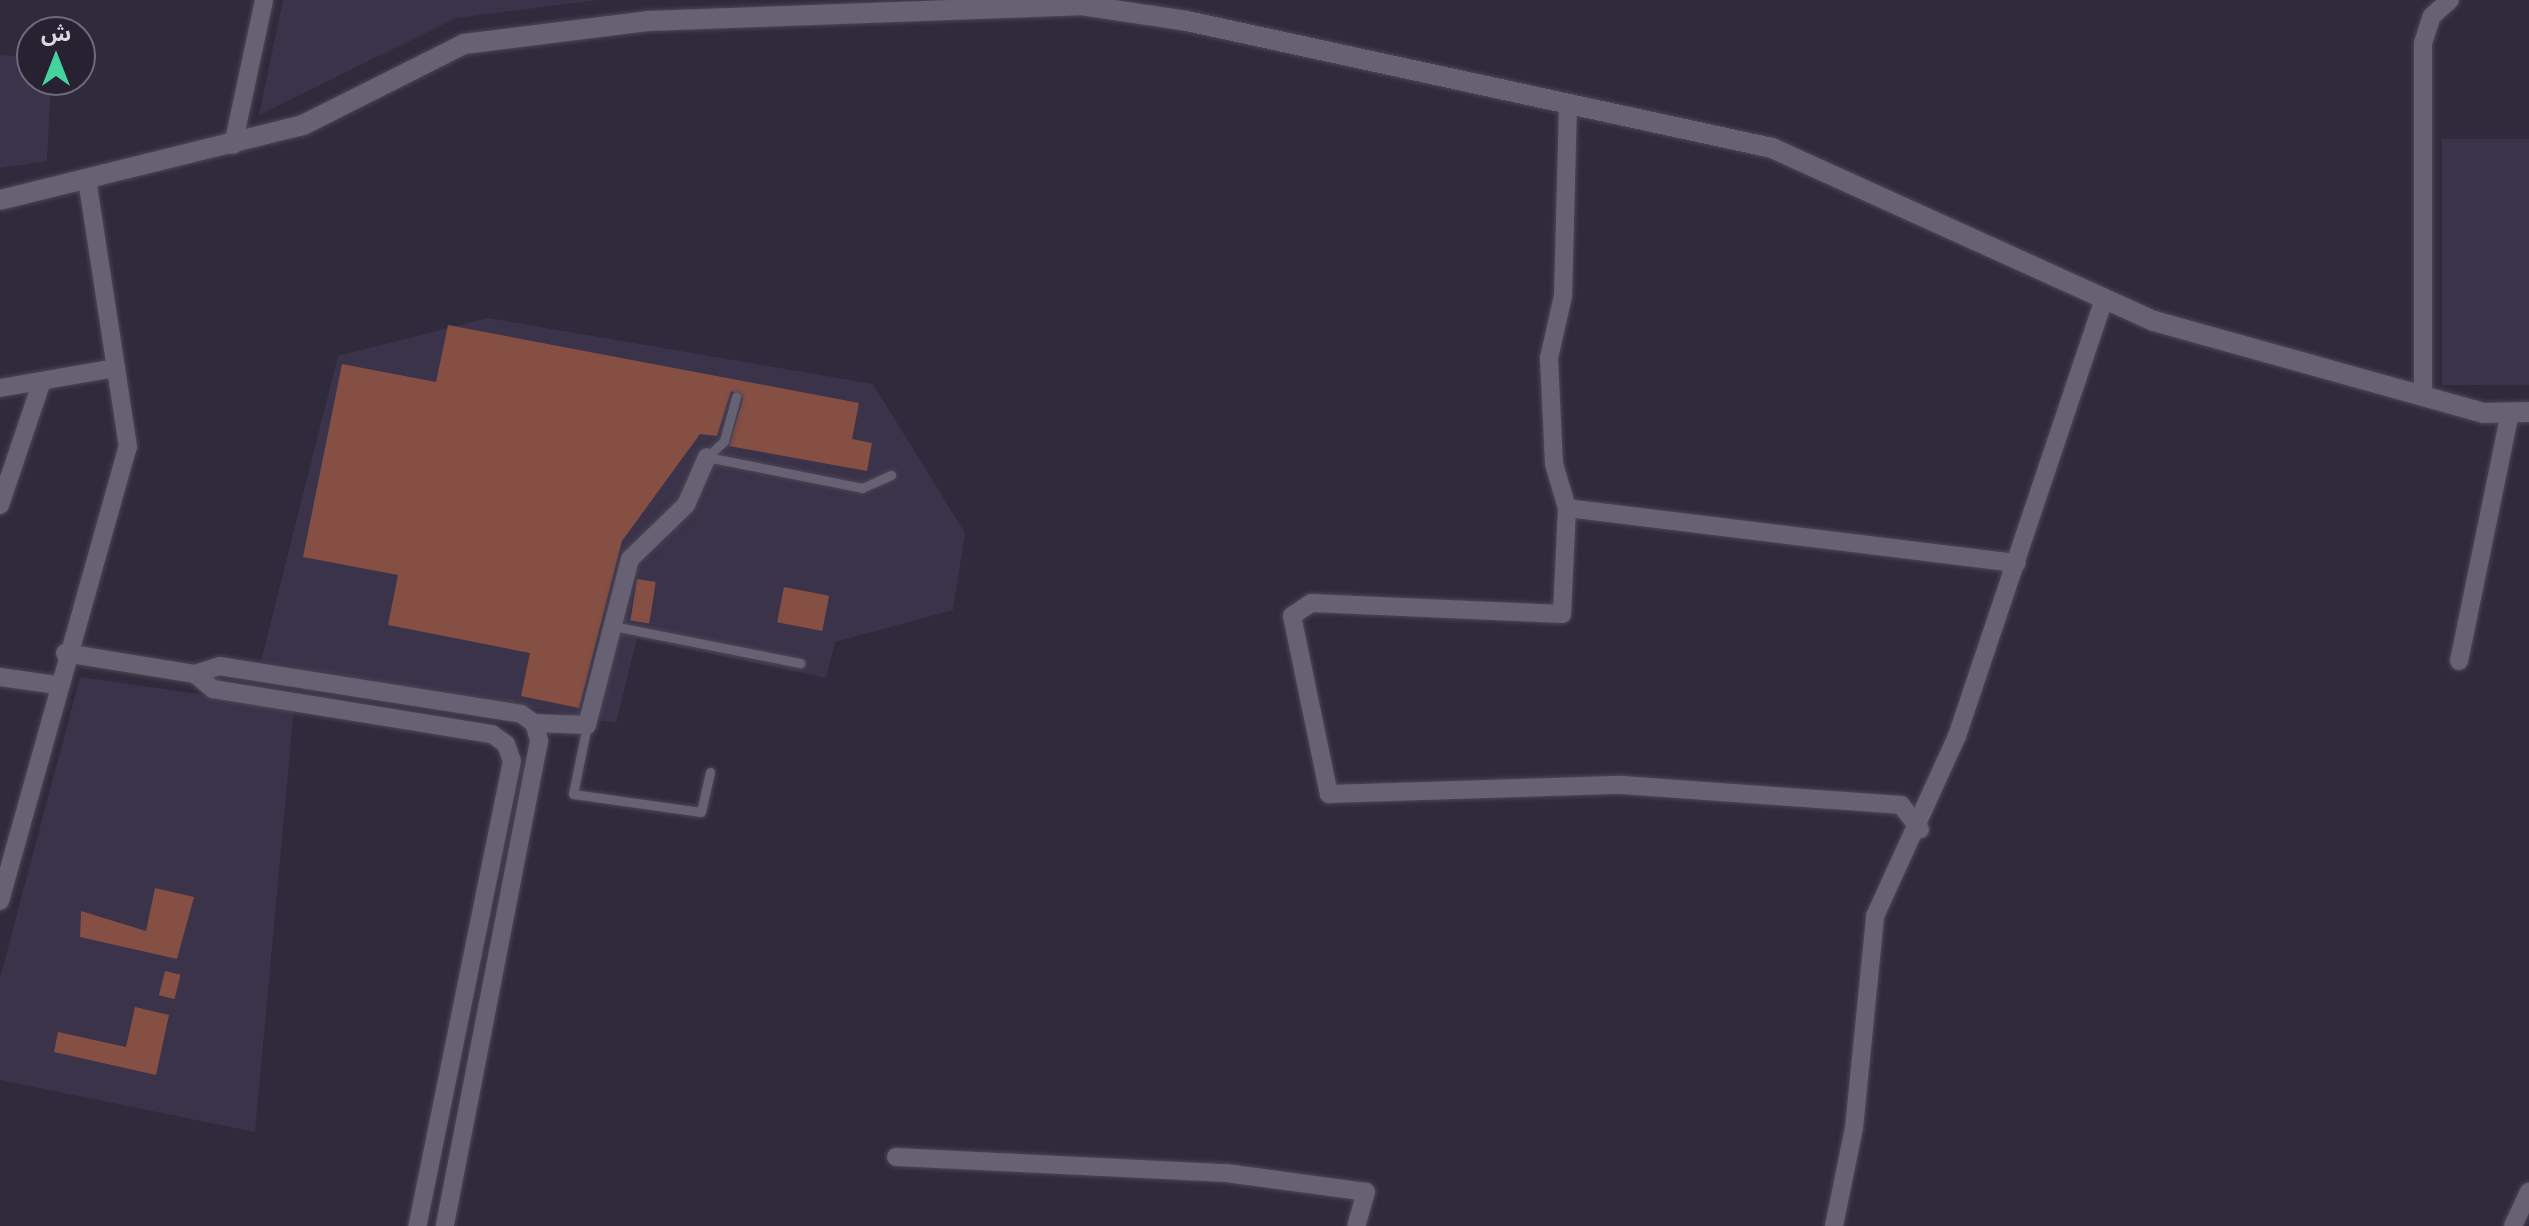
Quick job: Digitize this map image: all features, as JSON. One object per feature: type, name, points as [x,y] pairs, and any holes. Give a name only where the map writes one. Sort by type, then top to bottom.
[{"type":"main road","points":[[0,200],[233,145],[303,125],[464,44],[648,21],[1082,2],[1201,24],[1772,148],[2154,321],[2423,396],[2520,412]]},
{"type":"street","points":[[233,145],[264,0]]},
{"type":"street","points":[[2423,396],[2423,43],[2432,16],[2450,0]]},
{"type":"street","points":[[1568,106],[1563,296],[1549,358],[1554,464],[1567,508],[1562,614],[1311,603],[1292,616],[1329,794],[1622,785],[1901,805],[1920,829]]},
{"type":"street","points":[[0,901],[65,653],[128,447],[87,180]]},
{"type":"street","points":[[1834,1226],[1854,1128],[1875,916],[1920,829],[2017,563],[2104,298]]},
{"type":"street","points":[[0,388],[116,368]]},
{"type":"street","points":[[0,505],[42,381]]},
{"type":"street","points":[[2459,661],[2520,412]]},
{"type":"street","points":[[65,653],[195,674],[219,666],[521,714],[534,723],[587,725],[630,559],[686,505],[707,457]]},
{"type":"street","points":[[1567,508],[2017,563]]},
{"type":"street","points":[[195,674],[213,689],[492,734],[506,744],[512,761],[417,1226]]},
{"type":"street","points":[[0,677],[56,685]]},
{"type":"street","points":[[445,1226],[539,741],[534,723]]},
{"type":"street","points":[[896,1157],[1226,1173],[1366,1192],[1356,1226]]},
{"type":"street","points":[[2513,1226],[2529,1192]]},
{"type":"lane","points":[[707,457],[724,441],[736,397]]},
{"type":"lane","points":[[707,457],[862,488],[891,475]]},
{"type":"lane","points":[[613,626],[800,663]]},
{"type":"lane","points":[[587,725],[573,794],[701,812],[710,772]]},
{"type":"shaded area","points":[[283,0],[599,0],[456,18],[259,115]]},
{"type":"shaded area","points":[[0,55],[16,56],[16,96],[50,96],[47,161],[0,168]]},
{"type":"shaded area","points":[[2442,139],[2529,139],[2529,385],[2442,385]]},
{"type":"shaded area","points":[[488,318],[873,384],[965,533],[953,610],[835,642],[826,678],[637,638],[616,723],[261,661],[338,356]]},
{"type":"shaded area","points":[[80,677],[294,708],[255,1132],[0,1080],[0,978]]},
{"type":"building","points":[[448,325],[859,403],[852,439],[872,443],[867,471],[729,446],[743,398],[731,391],[717,436],[700,434],[622,541],[579,708],[521,696],[530,653],[388,625],[398,575],[303,557],[342,364],[436,382]]},
{"type":"building","points":[[637,579],[656,582],[649,623],[630,620]]},
{"type":"building","points":[[784,587],[829,596],[822,631],[777,622]]},
{"type":"building","points":[[155,888],[194,897],[177,959],[80,937],[81,911],[146,931]]},
{"type":"building","points":[[165,971],[181,975],[174,999],[159,995]]},
{"type":"building","points":[[135,1007],[169,1015],[156,1075],[54,1052],[58,1032],[126,1047]]}]
